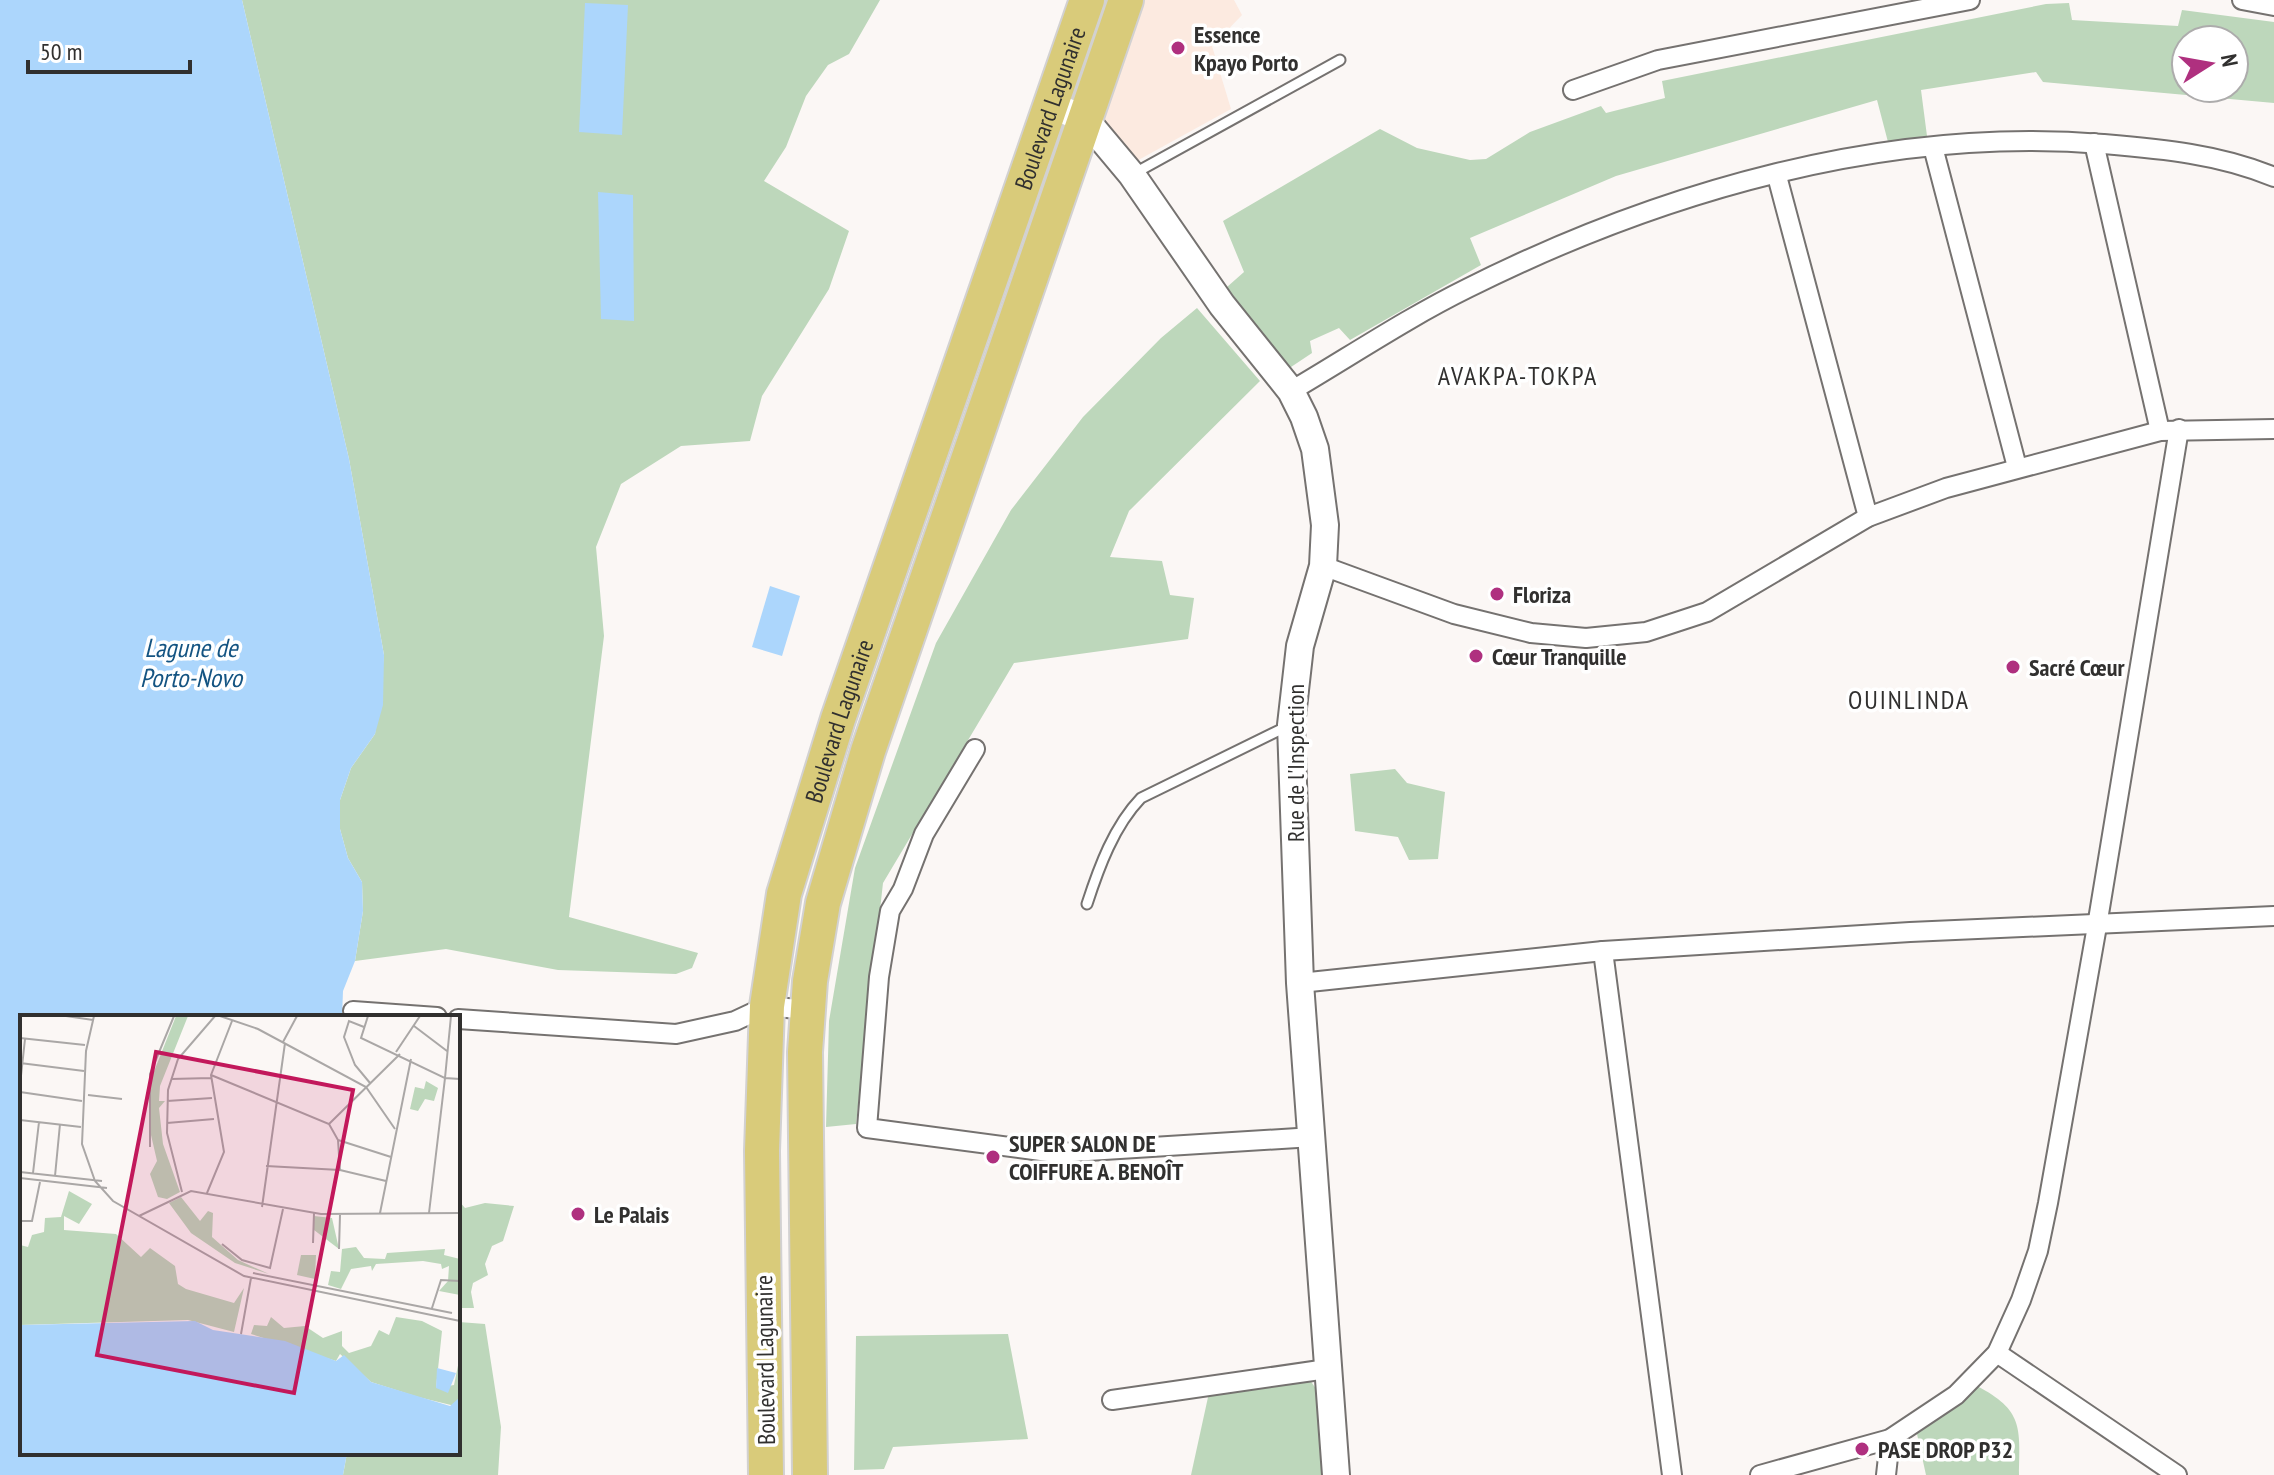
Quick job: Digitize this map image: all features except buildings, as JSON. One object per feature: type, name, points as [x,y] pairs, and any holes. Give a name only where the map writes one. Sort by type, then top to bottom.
[{"type":"highway","name":"Boulevard Lagunaire","points":[[766,1475],[762,1151],[767,1006],[784,894],[806,813],[1087,0]]},
{"type":"highway","name":"Boulevard Lagunaire","points":[[810,1475],[807,1010],[823,903],[868,751],[1126,0]]},
{"type":"street","points":[[1573,90],[1658,60],[1970,0]]},
{"type":"street","points":[[2242,0],[2274,6]]},
{"type":"street","name":"Rue de l'Inspection","points":[[1050,104],[1086,120],[1132,175],[1222,305],[1291,391],[1304,417],[1321,481],[1323,566],[1300,646],[1291,725],[1300,983],[1336,1475]]},
{"type":"street","points":[[1291,391],[1467,288],[1628,217],[1701,191],[1933,147],[2014,139],[2170,150],[2251,167],[2274,177]]},
{"type":"street","points":[[1760,1475],[1890,1439],[1956,1395],[1997,1353],[2021,1300],[2038,1251],[2097,926],[2169,430],[2094,143]]},
{"type":"street","points":[[1933,147],[2017,467]]},
{"type":"street","points":[[1777,176],[1868,517]]},
{"type":"street","points":[[1323,566],[1454,614],[1531,633],[1586,638],[1619,636],[1659,629],[1707,612],[1868,517],[2017,467],[2169,430],[2274,429]]},
{"type":"street","points":[[975,749],[924,834],[903,889],[890,911],[879,977],[867,1128],[1056,1153],[1313,1137]]},
{"type":"street","points":[[1300,983],[1603,951],[1910,932],[2274,916]]},
{"type":"street","points":[[1603,951],[1672,1475]]},
{"type":"street","points":[[460,1019],[676,1034],[735,1021],[767,1006],[807,1010]]},
{"type":"street","points":[[353,1011],[409,1015]]},
{"type":"street","points":[[1997,1353],[2177,1475]]},
{"type":"street","points":[[1112,1400],[1327,1369]]},
{"type":"street","points":[[1886,1475],[1890,1439]]},
{"type":"lane","points":[[1132,175],[1340,60]]},
{"type":"lane","points":[[1087,904],[1116,835],[1129,811],[1141,798],[1291,725]]},
{"type":"shaded area","points":[[1141,0],[1234,0],[1242,15],[1212,46],[1231,109],[1133,163],[1097,121]]},
{"type":"green space","points":[[242,0],[880,0],[849,54],[828,65],[806,96],[786,147],[764,181],[849,231],[829,289],[762,396],[750,441],[681,446],[621,484],[596,547],[604,636],[569,917],[698,953],[692,968],[676,974],[558,970],[446,949],[355,961],[363,911],[362,882],[348,858],[340,829],[340,800],[351,768],[375,734],[384,655],[349,459]]},
{"type":"green space","points":[[2069,3],[2072,20],[2170,26],[2170,94],[2043,82],[2036,72],[1921,90],[1927,136],[1888,142],[1877,100],[1616,176],[1470,238],[1481,265],[1350,340],[1339,328],[1310,341],[1312,353],[1291,367],[1281,359],[1227,287],[1244,272],[1223,221],[1380,129],[1417,148],[1470,160],[1486,159],[1530,132],[1601,106],[1606,113],[1665,98],[1662,81],[2046,4]]},
{"type":"green space","points":[[2182,10],[2274,22],[2274,103],[2250,101],[2250,24],[2178,24]]},
{"type":"green space","points":[[1197,308],[1260,381],[1129,511],[1110,557],[1162,561],[1170,595],[1194,598],[1188,639],[1014,663],[883,883],[856,1124],[826,1127],[829,1021],[855,868],[936,643],[1011,510],[1083,417],[1161,338]]},
{"type":"green space","points":[[1395,769],[1407,783],[1445,792],[1438,859],[1409,860],[1398,837],[1355,831],[1350,774]]},
{"type":"green space","points":[[460,1202],[465,1208],[485,1203],[514,1206],[503,1241],[492,1246],[485,1264],[488,1275],[473,1283],[474,1308],[460,1308]]},
{"type":"green space","points":[[460,1322],[485,1324],[501,1427],[498,1475],[343,1475],[347,1455],[460,1455]]},
{"type":"green space","points":[[1008,1334],[1028,1439],[893,1447],[884,1469],[854,1470],[856,1336]]},
{"type":"green space","points":[[1305,1373],[1319,1393],[1322,1475],[1191,1475],[1210,1388]]},
{"type":"green space","points":[[1977,1386],[2003,1403],[2016,1422],[2019,1475],[1926,1475],[1917,1434]]},
{"type":"water","name":"Lagune de Porto-Novo","points":[[0,0],[242,0],[349,459],[384,655],[383,705],[375,734],[351,768],[340,800],[340,829],[348,858],[362,882],[363,911],[355,961],[343,991],[342,1015],[20,1015],[20,1455],[347,1455],[343,1475],[0,1475]]},
{"type":"water","points":[[585,3],[628,5],[622,135],[579,132]]},
{"type":"water","points":[[598,192],[633,195],[634,321],[601,319]]},
{"type":"water","points":[[770,586],[800,596],[782,656],[752,647]]},
{"type":"place","name":"Essence Kpayo Porto","points":[[1178,48]]},
{"type":"place","name":"Floriza","points":[[1497,594]]},
{"type":"place","name":"Cœur Tranquille","points":[[1476,656]]},
{"type":"place","name":"Sacré Cœur","points":[[2013,667]]},
{"type":"place","name":"SUPER SALON DE COIFFURE A. BENOÎT","points":[[993,1157]]},
{"type":"place","name":"Le Palais","points":[[578,1214]]},
{"type":"place","name":"PASE DROP P32","points":[[1862,1449]]},
{"type":"district","name":"AVAKPA-TOKPA","points":[[1518,375]]},
{"type":"district","name":"OUINLINDA","points":[[1909,699]]}]
